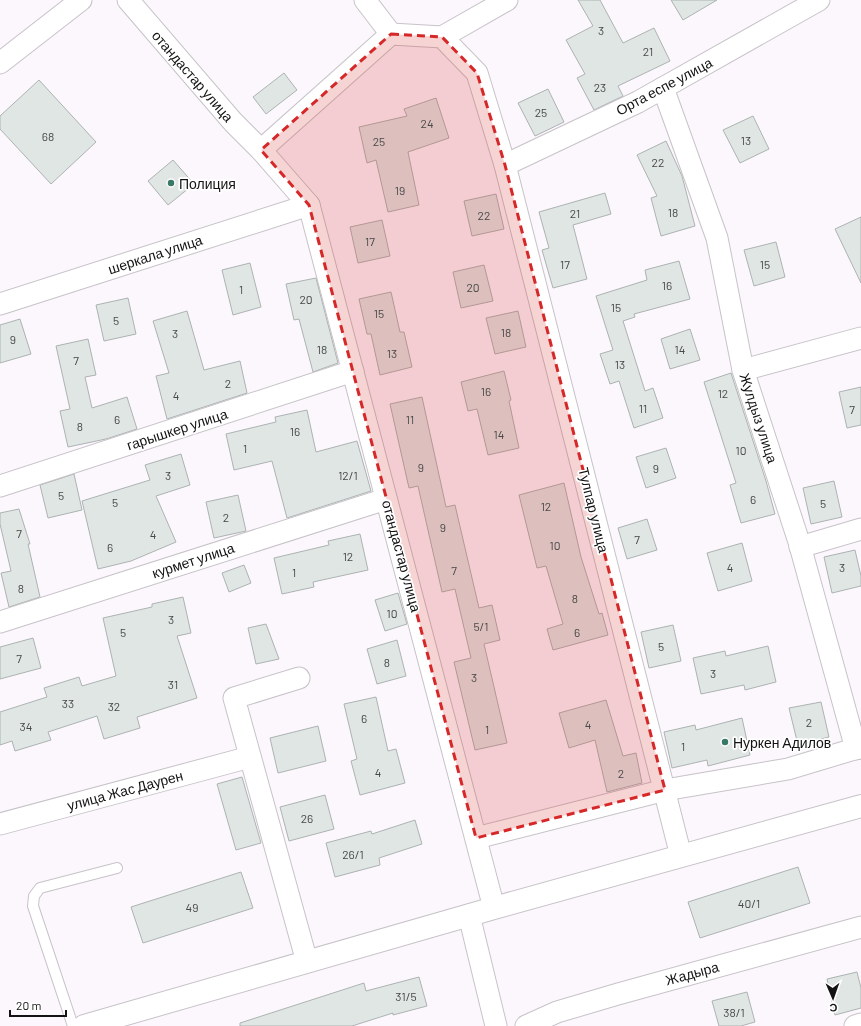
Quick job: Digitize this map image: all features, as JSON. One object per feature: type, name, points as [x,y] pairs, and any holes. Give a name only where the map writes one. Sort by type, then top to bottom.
[{"type":"main road","points":[[84,1026],[469,915],[861,806]]},
{"type":"street","points":[[0,63],[81,0]]},
{"type":"street","name":"отандастар улица","points":[[128,0],[233,122],[261,150],[309,205],[494,908]]},
{"type":"street","points":[[365,0],[391,34]]},
{"type":"street","points":[[261,150],[391,34],[442,37],[507,0]]},
{"type":"street","name":"Орта еспе улица","points":[[505,165],[638,102],[819,0]]},
{"type":"street","name":"Тулпар улица","points":[[442,37],[477,73],[505,165],[681,856]]},
{"type":"street","name":"Жулдыз улица","points":[[664,88],[717,238],[743,370],[800,547],[858,748]]},
{"type":"street","name":"шеркала улица","points":[[0,304],[309,205]]},
{"type":"street","points":[[743,370],[861,338]]},
{"type":"street","name":"гарышкер улица","points":[[0,486],[353,371]]},
{"type":"street","name":"курмет улица","points":[[0,622],[386,499]]},
{"type":"street","points":[[800,547],[861,529]]},
{"type":"street","points":[[299,678],[234,698],[306,962]]},
{"type":"street","points":[[476,838],[665,790],[788,769],[858,748]]},
{"type":"street","name":"улица Жас Даурен","points":[[0,824],[250,757]]},
{"type":"street","points":[[469,915],[496,1026]]},
{"type":"street","name":"Жадыра","points":[[526,1026],[558,1012],[618,994],[861,927]]},
{"type":"street","points":[[855,1026],[861,1024]]},
{"type":"lane","points":[[73,1026],[33,906],[34,896],[40,888],[117,868]]},
{"type":"highlighted area","points":[[391,34],[442,37],[477,73],[505,165],[665,790],[476,838],[309,205],[261,150]]},
{"type":"building","points":[[578,0],[600,0],[623,43],[654,28],[670,61],[618,86],[623,96],[594,110],[577,78],[585,74],[566,40],[593,26]]},
{"type":"building","points":[[671,0],[717,0],[683,20]]},
{"type":"building","points":[[284,73],[297,90],[266,114],[253,97]]},
{"type":"building","points":[[39,80],[96,142],[51,184],[0,129],[0,116]]},
{"type":"building","points":[[548,89],[564,122],[535,136],[518,103]]},
{"type":"building","points":[[436,98],[449,138],[408,152],[419,205],[388,212],[376,160],[367,163],[359,127],[407,116],[404,109]]},
{"type":"building","points":[[753,116],[769,149],[740,163],[723,130]]},
{"type":"building","points":[[666,141],[682,176],[695,226],[661,236],[651,198],[657,196],[637,155]]},
{"type":"building","name":"Полиция","points":[[173,160],[194,184],[168,205],[148,181]]},
{"type":"building","points":[[605,193],[611,214],[573,225],[587,279],[553,288],[542,250],[549,248],[539,212]]},
{"type":"building","points":[[496,194],[504,229],[472,236],[464,201]]},
{"type":"building","points":[[861,217],[861,283],[835,229]]},
{"type":"building","points":[[382,220],[390,256],[358,263],[350,227]]},
{"type":"building","points":[[776,242],[785,277],[754,286],[744,250]]},
{"type":"building","points":[[679,261],[690,299],[634,314],[635,317],[623,321],[645,391],[653,388],[663,418],[634,428],[619,381],[610,384],[600,354],[613,350],[596,296],[647,280],[645,270]]},
{"type":"building","points":[[250,263],[261,307],[233,315],[222,270]]},
{"type":"building","points":[[484,265],[493,301],[461,308],[453,272]]},
{"type":"building","points":[[316,278],[338,363],[313,372],[299,319],[294,320],[286,284]]},
{"type":"building","points":[[391,292],[400,332],[404,332],[412,367],[380,375],[371,334],[367,334],[359,299]]},
{"type":"building","points":[[128,298],[136,334],[104,341],[96,305]]},
{"type":"building","points":[[187,311],[204,370],[240,361],[247,393],[167,419],[156,376],[169,373],[153,321]]},
{"type":"building","points":[[518,311],[526,347],[495,354],[486,318]]},
{"type":"building","points":[[20,319],[31,354],[0,363],[0,325]]},
{"type":"building","points":[[690,329],[700,360],[670,369],[661,339]]},
{"type":"building","points":[[88,339],[96,375],[85,377],[92,408],[127,397],[137,429],[106,439],[68,447],[60,411],[70,409],[56,346]]},
{"type":"building","points":[[504,371],[511,400],[509,401],[519,448],[488,455],[477,409],[468,411],[461,382]]},
{"type":"building","points":[[731,373],[766,481],[775,514],[741,523],[730,485],[736,483],[704,382]]},
{"type":"building","points":[[861,387],[861,425],[847,428],[839,392]]},
{"type":"building","points":[[422,397],[446,507],[455,505],[479,608],[492,605],[500,640],[484,644],[507,743],[475,750],[454,662],[471,658],[455,589],[442,592],[418,486],[409,488],[390,404]]},
{"type":"building","points":[[307,410],[316,452],[357,441],[371,491],[287,518],[272,461],[234,470],[226,434],[276,422],[275,417]]},
{"type":"building","points":[[666,448],[676,478],[646,488],[636,457]]},
{"type":"building","points":[[181,454],[190,485],[156,496],[176,542],[131,561],[98,569],[82,501],[150,480],[145,465]]},
{"type":"building","points":[[74,474],[82,510],[48,518],[40,485]]},
{"type":"building","points":[[834,481],[842,517],[811,524],[803,488]]},
{"type":"building","points":[[564,483],[581,557],[599,614],[602,613],[608,635],[553,650],[547,629],[563,624],[546,566],[537,568],[519,495]]},
{"type":"building","points":[[238,495],[246,531],[214,538],[206,502]]},
{"type":"building","points":[[19,509],[30,544],[28,544],[40,597],[9,607],[1,573],[11,571],[0,524],[0,513]]},
{"type":"building","points":[[647,519],[657,550],[627,559],[618,528]]},
{"type":"building","points":[[360,534],[368,570],[313,582],[314,587],[282,594],[274,558],[329,545],[328,541]]},
{"type":"building","points":[[742,543],[752,581],[718,591],[707,553]]},
{"type":"building","points":[[855,550],[861,576],[861,586],[832,593],[824,557]]},
{"type":"building","points":[[244,565],[251,583],[229,592],[222,573]]},
{"type":"building","points":[[398,593],[407,624],[385,631],[375,600]]},
{"type":"building","points":[[183,597],[191,633],[177,636],[197,698],[137,717],[140,728],[104,739],[97,716],[48,732],[51,740],[15,751],[12,741],[0,745],[0,712],[47,697],[44,688],[79,677],[82,686],[116,676],[103,618],[152,607],[152,604]]},
{"type":"building","points":[[266,624],[279,659],[256,664],[248,628]]},
{"type":"building","points":[[673,625],[681,661],[649,668],[641,632]]},
{"type":"building","points":[[33,638],[41,668],[0,679],[0,647]]},
{"type":"building","points":[[397,640],[406,676],[377,684],[367,649]]},
{"type":"building","points":[[768,646],[776,682],[745,690],[744,685],[701,694],[693,658],[725,651],[726,656]]},
{"type":"building","points":[[376,697],[388,751],[396,749],[405,783],[360,795],[351,761],[357,759],[344,704]]},
{"type":"building","points":[[606,700],[623,756],[636,753],[642,783],[607,792],[595,740],[569,748],[559,713]]},
{"type":"building","points":[[821,702],[829,737],[798,745],[789,708]]},
{"type":"building","points":[[742,718],[750,755],[708,766],[707,760],[672,768],[664,732],[695,725],[696,730]]},
{"type":"building","points":[[318,726],[326,761],[278,773],[270,738]]},
{"type":"building","points":[[242,777],[261,843],[236,850],[217,784]]},
{"type":"building","points":[[325,795],[334,829],[289,841],[280,807]]},
{"type":"building","points":[[415,820],[422,844],[379,858],[380,865],[335,877],[326,843],[371,831],[372,834]]},
{"type":"building","points":[[798,867],[810,903],[700,938],[688,902]]},
{"type":"building","points":[[241,872],[253,908],[143,943],[131,907]]},
{"type":"building","points":[[857,972],[861,988],[861,1008],[835,1015],[827,979]]},
{"type":"building","points":[[419,977],[427,1006],[393,1015],[393,1013],[352,1026],[240,1026],[240,1023],[364,983],[366,991]]},
{"type":"building","points":[[747,992],[755,1022],[741,1026],[719,1026],[712,1001]]},
{"type":"place","name":"Полиция","points":[[171,183]]},
{"type":"place","name":"Нуркен Адилов","points":[[725,742]]}]
